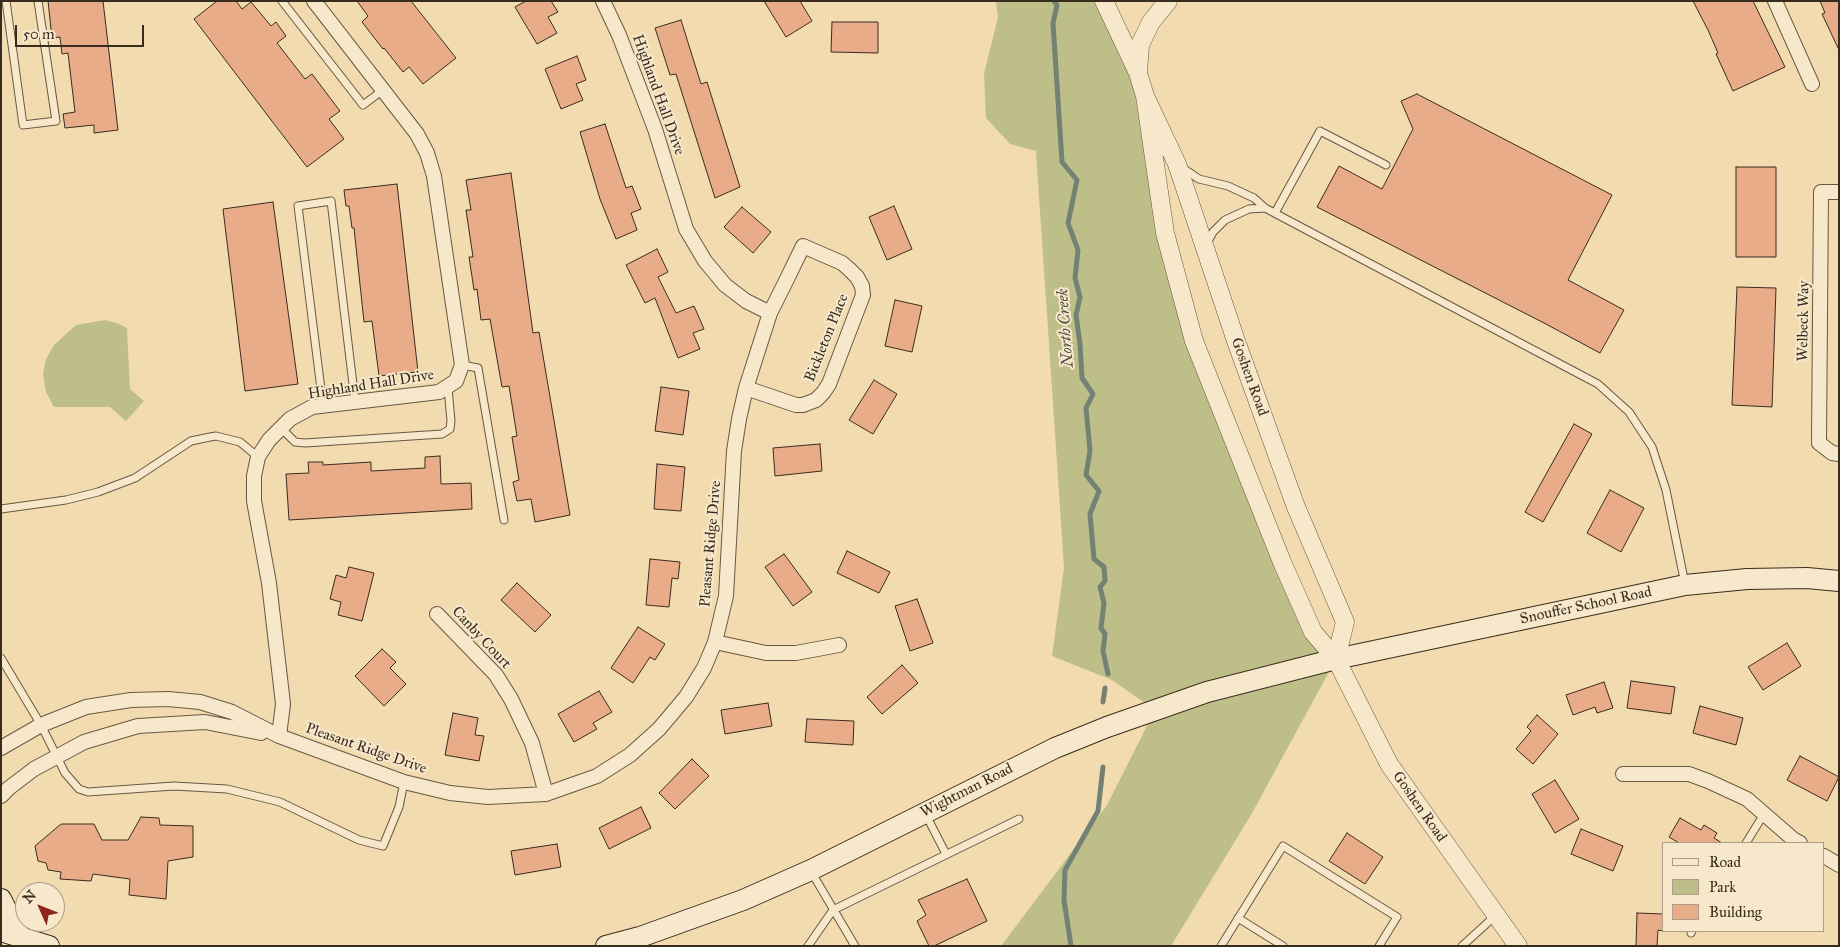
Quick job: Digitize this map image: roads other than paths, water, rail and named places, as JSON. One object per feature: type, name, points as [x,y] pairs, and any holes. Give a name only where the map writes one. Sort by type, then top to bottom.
[{"type":"main road","name":"Snouffer School Road","points":[[1336,659],[1685,585],[1747,579],[1807,578],[1839,581]]},
{"type":"main road","name":"Wightman Road","points":[[606,946],[640,937],[743,900],[811,870],[1055,748],[1107,727],[1207,692],[1336,659]]},
{"type":"main road","points":[[1,899],[8,936],[49,946]]},
{"type":"street","points":[[314,1],[417,134],[427,153],[434,176],[462,365]]},
{"type":"street","name":"Highland Hall Drive","points":[[603,1],[619,35],[655,129],[686,229],[705,261],[725,285],[746,301],[770,313]]},
{"type":"street","points":[[1138,73],[1140,44],[1151,22],[1168,1]]},
{"type":"street","points":[[1775,1],[1812,84]]},
{"type":"street","name":"Goshen Road","points":[[1108,2],[1138,73],[1145,96],[1177,164],[1296,507],[1345,622],[1336,659]]},
{"type":"street","name":"Goshen Road","points":[[1145,96],[1165,233],[1194,342],[1312,632],[1336,659],[1389,764],[1518,946]]},
{"type":"street","name":"Welbeck Way","points":[[1839,192],[1821,192],[1819,444],[1832,454],[1839,454]]},
{"type":"street","name":"Pleasant Ridge Drive","points":[[1,748],[41,725],[86,706],[131,700],[168,699],[200,702],[232,712],[279,736],[404,782],[450,794],[488,797],[546,794],[598,776],[630,755],[659,729],[686,697],[704,668],[715,642],[726,596],[734,451],[746,388],[770,313],[803,246]]},
{"type":"street","name":"Bickleton Place","points":[[746,388],[788,403],[803,405],[816,400],[829,384],[863,294],[862,286],[857,277],[842,263],[803,246]]},
{"type":"street","name":"Highland Hall Drive","points":[[279,736],[283,704],[269,583],[254,501],[254,476],[258,456],[269,440],[290,419],[312,407],[439,392],[448,388],[456,381],[462,365]]},
{"type":"street","name":"Canby Court","points":[[437,614],[496,675],[511,699],[532,743],[546,794]]},
{"type":"street","points":[[715,642],[766,653],[796,653],[839,644]]},
{"type":"street","name":"Pleasant Ridge Drive","points":[[1,796],[34,769],[84,742],[138,726],[205,722],[279,736]]},
{"type":"street","points":[[1623,774],[1689,774],[1708,781],[1747,799],[1798,842]]},
{"type":"street","points":[[1825,857],[1839,865]]},
{"type":"lane","points":[[6,1],[23,125],[56,122],[38,1]]},
{"type":"lane","points":[[282,1],[363,105],[383,90]]},
{"type":"lane","points":[[1275,213],[1320,131],[1386,165]]},
{"type":"lane","points":[[1177,164],[1199,180],[1228,186],[1254,198],[1265,208],[1598,384],[1629,412],[1652,447],[1666,490],[1685,585]]},
{"type":"lane","points":[[323,406],[298,206],[331,201],[355,401]]},
{"type":"lane","points":[[1205,248],[1213,232],[1225,220],[1249,209],[1265,208]]},
{"type":"lane","points":[[462,365],[478,368],[504,520]]},
{"type":"lane","points":[[281,428],[295,442],[306,443],[442,434],[450,429],[448,388]]},
{"type":"lane","points":[[1,509],[66,500],[98,492],[135,478],[191,441],[210,437],[216,436],[240,442],[258,456]]},
{"type":"lane","points":[[1,658],[41,725],[65,773],[79,789],[88,792],[174,786],[228,790],[280,802],[359,840],[383,846],[399,807],[404,782]]},
{"type":"lane","points":[[925,812],[946,854]]},
{"type":"lane","points":[[1747,842],[1764,814]]},
{"type":"lane","points":[[808,946],[833,910],[1019,818]]},
{"type":"lane","points":[[1221,946],[1283,846],[1397,917],[1379,946]]},
{"type":"lane","points":[[811,870],[855,946]]},
{"type":"lane","points":[[1462,946],[1496,915]]},
{"type":"lane","points":[[1238,918],[1283,946]]},
{"type":"waterway","name":"North Creek","points":[[1054,1],[1057,5],[1053,23],[1062,162],[1077,180],[1068,223],[1078,250],[1075,278],[1080,297],[1076,315],[1082,378],[1093,394],[1086,408],[1090,451],[1086,475],[1099,491],[1090,514],[1094,559],[1104,567],[1105,581],[1100,587],[1104,603],[1101,628],[1105,634],[1103,651],[1108,674]]},
{"type":"waterway","name":"North Creek","points":[[1103,702],[1105,688]]},
{"type":"waterway","name":"North Creek","points":[[1071,946],[1064,900],[1065,870],[1098,811],[1103,767]]}]
